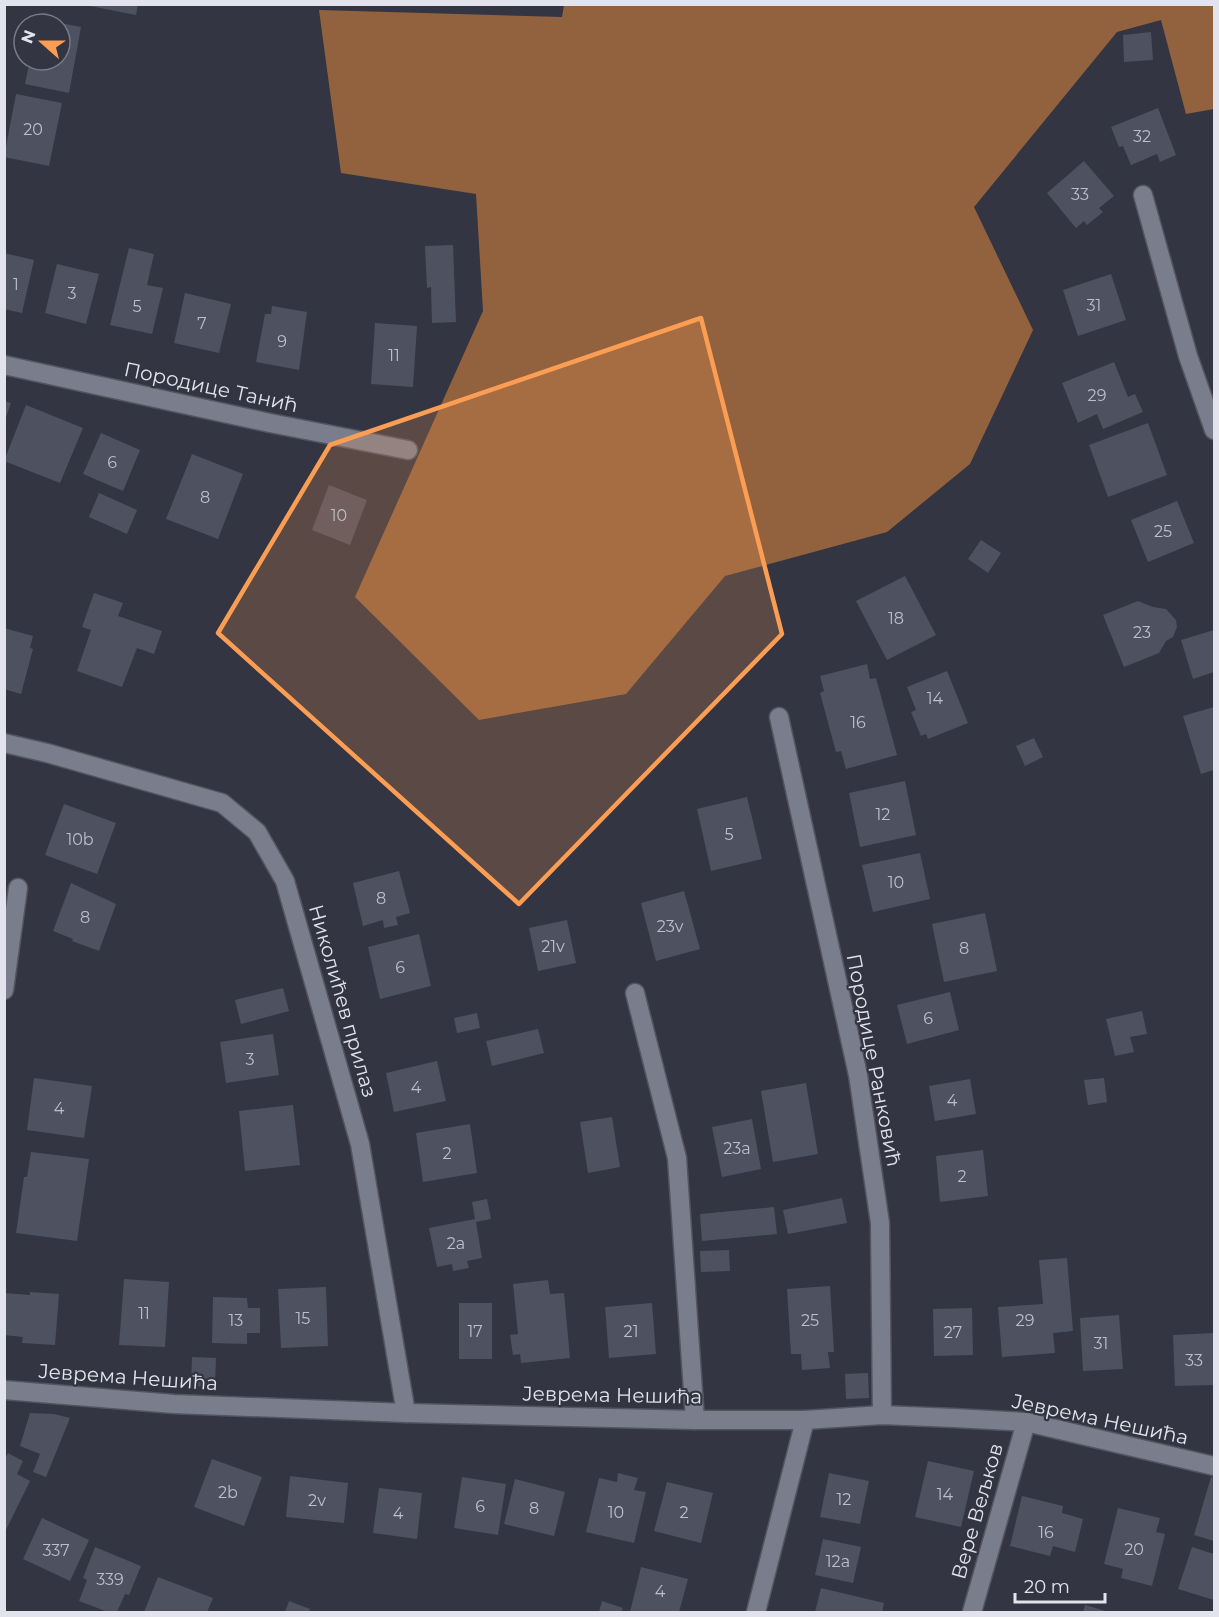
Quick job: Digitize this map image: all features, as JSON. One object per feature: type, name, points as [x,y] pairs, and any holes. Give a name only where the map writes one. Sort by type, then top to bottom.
[{"type":"street","points":[[1143,195],[1188,356],[1215,430]]},
{"type":"street","name":"Породице Танић","points":[[4,365],[270,423],[408,450]]},
{"type":"street","name":"Породице Ранковић","points":[[779,717],[858,1075],[880,1223],[882,1415]]},
{"type":"street","name":"Николићев прилаз","points":[[4,743],[48,753],[222,802],[257,832],[285,881],[360,1144],[406,1413]]},
{"type":"street","points":[[4,990],[18,888]]},
{"type":"street","points":[[635,993],[677,1158],[695,1420]]},
{"type":"street","name":"Јеврема Нешића","points":[[4,1390],[174,1404],[406,1413],[695,1420],[805,1419],[882,1415],[1026,1422],[1215,1466]]},
{"type":"street","points":[[756,1612],[805,1419]]},
{"type":"street","name":"Вере Вељков","points":[[972,1612],[1026,1422]]},
{"type":"highlighted area","points":[[701,318],[782,634],[519,904],[218,633],[330,445]]},
{"type":"shaded area","points":[[564,5],[1214,5],[1214,109],[1186,114],[1161,20],[1117,32],[974,207],[1033,330],[970,464],[887,532],[725,576],[626,694],[479,720],[355,597],[483,311],[476,194],[341,173],[319,10],[562,17]]},
{"type":"building","points":[[80,4],[138,4],[136,15]]},
{"type":"building","points":[[72,25],[81,27],[69,93],[25,84],[28,72],[72,72]]},
{"type":"building","points":[[1151,32],[1153,60],[1124,62],[1123,35]]},
{"type":"building","points":[[16,94],[62,103],[49,166],[4,157]]},
{"type":"building","points":[[1158,108],[1176,155],[1160,162],[1157,154],[1131,165],[1123,146],[1119,147],[1111,127]]},
{"type":"building","points":[[1084,161],[1114,196],[1099,208],[1103,212],[1087,225],[1084,221],[1076,228],[1047,193]]},
{"type":"building","points":[[453,245],[456,322],[432,323],[431,287],[427,288],[425,246]]},
{"type":"building","points":[[129,248],[154,254],[147,285],[163,288],[152,334],[110,325]]},
{"type":"building","points":[[4,253],[34,260],[22,313],[4,309]]},
{"type":"building","points":[[57,264],[99,274],[86,324],[45,313]]},
{"type":"building","points":[[1111,274],[1126,320],[1078,336],[1063,290]]},
{"type":"building","points":[[185,293],[231,304],[219,353],[174,343]]},
{"type":"building","points":[[272,306],[307,312],[299,370],[256,362],[265,314],[271,314]]},
{"type":"building","points":[[375,323],[417,326],[413,387],[371,384]]},
{"type":"building","points":[[1114,362],[1128,397],[1135,394],[1143,412],[1103,429],[1097,414],[1078,423],[1062,383]]},
{"type":"building","points":[[4,401],[11,403],[5,420],[4,420]]},
{"type":"building","points":[[26,405],[83,428],[60,483],[4,461]]},
{"type":"building","points":[[1148,423],[1167,475],[1108,497],[1089,445]]},
{"type":"building","points":[[101,433],[140,450],[123,491],[83,474]]},
{"type":"building","points":[[192,454],[243,474],[218,539],[166,519]]},
{"type":"building","points":[[329,485],[367,500],[350,545],[312,530]]},
{"type":"building","points":[[99,493],[137,510],[127,534],[89,517]]},
{"type":"building","points":[[1177,501],[1194,543],[1148,562],[1131,520]]},
{"type":"building","points":[[981,540],[1001,553],[988,573],[968,559]]},
{"type":"building","points":[[905,576],[936,635],[887,660],[856,601]]},
{"type":"building","points":[[94,593],[123,603],[118,616],[162,631],[154,654],[137,648],[122,687],[77,671],[91,630],[82,627]]},
{"type":"building","points":[[1138,601],[1166,609],[1176,620],[1177,627],[1173,637],[1166,641],[1159,653],[1124,667],[1103,615]]},
{"type":"building","points":[[4,628],[33,636],[30,648],[33,649],[21,694],[4,689]]},
{"type":"building","points":[[1214,630],[1214,672],[1193,679],[1181,640]]},
{"type":"building","points":[[867,664],[870,679],[876,678],[897,755],[846,769],[841,751],[836,752],[820,693],[824,691],[820,676]]},
{"type":"building","points":[[947,671],[968,723],[928,739],[926,734],[921,736],[911,712],[916,710],[907,687]]},
{"type":"building","points":[[1214,707],[1214,770],[1201,774],[1183,716]]},
{"type":"building","points":[[1034,738],[1043,757],[1025,766],[1016,746]]},
{"type":"building","points":[[905,781],[916,835],[860,847],[849,793]]},
{"type":"building","points":[[747,797],[762,859],[711,871],[697,809]]},
{"type":"building","points":[[64,804],[116,823],[97,874],[45,855]]},
{"type":"building","points":[[920,853],[930,899],[873,912],[862,865]]},
{"type":"building","points":[[399,871],[410,913],[396,917],[398,925],[384,928],[383,920],[363,926],[353,883]]},
{"type":"building","points":[[71,883],[116,904],[99,951],[53,931]]},
{"type":"building","points":[[684,891],[700,949],[656,961],[641,903]]},
{"type":"building","points":[[985,913],[997,971],[944,982],[932,924]]},
{"type":"building","points":[[567,920],[576,963],[538,971],[529,928]]},
{"type":"building","points":[[419,934],[431,986],[380,999],[368,947]]},
{"type":"building","points":[[283,988],[289,1011],[241,1024],[235,1000]]},
{"type":"building","points":[[950,992],[959,1030],[907,1044],[897,1005]]},
{"type":"building","points":[[1142,1011],[1147,1034],[1130,1037],[1134,1052],[1115,1056],[1106,1019]]},
{"type":"building","points":[[477,1013],[480,1028],[457,1033],[454,1018]]},
{"type":"building","points":[[538,1029],[544,1053],[492,1066],[486,1041]]},
{"type":"building","points":[[273,1034],[279,1075],[226,1083],[220,1042]]},
{"type":"building","points":[[437,1061],[446,1101],[394,1112],[386,1073]]},
{"type":"building","points":[[34,1078],[92,1086],[84,1138],[27,1130]]},
{"type":"building","points":[[1104,1078],[1107,1102],[1088,1105],[1084,1080]]},
{"type":"building","points":[[970,1079],[976,1114],[935,1121],[929,1086]]},
{"type":"building","points":[[806,1083],[818,1154],[773,1162],[761,1091]]},
{"type":"building","points":[[293,1105],[300,1165],[245,1171],[239,1111]]},
{"type":"building","points":[[612,1117],[620,1167],[588,1173],[580,1122]]},
{"type":"building","points":[[752,1119],[761,1169],[722,1177],[712,1127]]},
{"type":"building","points":[[470,1124],[477,1173],[423,1182],[416,1133]]},
{"type":"building","points":[[983,1150],[988,1196],[940,1202],[936,1156]]},
{"type":"building","points":[[31,1152],[89,1159],[77,1241],[16,1233],[24,1177],[27,1177]]},
{"type":"building","points":[[842,1198],[847,1223],[788,1234],[783,1210]]},
{"type":"building","points":[[487,1199],[491,1219],[476,1222],[482,1258],[467,1261],[469,1268],[453,1271],[452,1264],[437,1267],[429,1228],[475,1219],[472,1202]]},
{"type":"building","points":[[774,1207],[777,1234],[702,1241],[700,1214]]},
{"type":"building","points":[[729,1250],[730,1271],[701,1272],[700,1251]]},
{"type":"building","points":[[1067,1258],[1073,1331],[1053,1333],[1055,1353],[1002,1357],[998,1307],[1043,1304],[1039,1260]]},
{"type":"building","points":[[124,1279],[169,1282],[165,1347],[119,1345]]},
{"type":"building","points":[[548,1280],[550,1294],[564,1293],[570,1358],[521,1363],[520,1354],[513,1355],[510,1335],[518,1334],[513,1284]]},
{"type":"building","points":[[830,1286],[834,1352],[828,1352],[830,1368],[802,1370],[801,1354],[791,1354],[787,1289]]},
{"type":"building","points":[[326,1287],[328,1346],[281,1348],[278,1289]]},
{"type":"building","points":[[30,1292],[59,1294],[55,1345],[22,1343],[23,1337],[4,1335],[4,1293],[30,1295]]},
{"type":"building","points":[[213,1297],[247,1298],[248,1308],[260,1308],[260,1333],[247,1333],[247,1344],[212,1343]]},
{"type":"building","points":[[459,1303],[492,1303],[492,1359],[459,1359]]},
{"type":"building","points":[[652,1303],[656,1354],[609,1358],[605,1307]]},
{"type":"building","points":[[972,1308],[973,1355],[934,1356],[933,1309]]},
{"type":"building","points":[[1119,1315],[1123,1369],[1083,1371],[1080,1318]]},
{"type":"building","points":[[1214,1333],[1214,1385],[1175,1386],[1173,1335]]},
{"type":"building","points":[[192,1357],[216,1358],[215,1387],[191,1386]]},
{"type":"building","points":[[868,1373],[869,1398],[846,1399],[845,1374]]},
{"type":"building","points":[[30,1413],[54,1414],[70,1418],[46,1477],[33,1472],[40,1454],[20,1446]]},
{"type":"building","points":[[8,1453],[23,1461],[17,1474],[30,1481],[4,1534],[4,1460]]},
{"type":"building","points":[[212,1459],[262,1477],[244,1526],[194,1507]]},
{"type":"building","points":[[928,1461],[974,1471],[961,1527],[915,1517]]},
{"type":"building","points":[[618,1473],[638,1478],[634,1490],[646,1492],[634,1543],[586,1532],[599,1478],[617,1482]]},
{"type":"building","points":[[829,1473],[869,1481],[860,1524],[820,1517]]},
{"type":"building","points":[[290,1476],[348,1483],[344,1523],[286,1517]]},
{"type":"building","points":[[462,1477],[506,1484],[498,1535],[454,1528]]},
{"type":"building","points":[[1211,1477],[1214,1478],[1214,1541],[1194,1535]]},
{"type":"building","points":[[515,1479],[565,1492],[554,1536],[504,1524]]},
{"type":"building","points":[[667,1482],[713,1493],[701,1543],[654,1531]]},
{"type":"building","points":[[379,1488],[422,1493],[417,1539],[373,1533]]},
{"type":"building","points":[[1022,1496],[1063,1506],[1062,1513],[1083,1519],[1075,1552],[1053,1546],[1050,1556],[1010,1546]]},
{"type":"building","points":[[1118,1508],[1160,1518],[1156,1532],[1165,1534],[1152,1586],[1121,1578],[1123,1569],[1104,1564]]},
{"type":"building","points":[[42,1518],[89,1540],[70,1581],[23,1559]]},
{"type":"building","points":[[823,1539],[861,1547],[853,1583],[815,1575]]},
{"type":"building","points":[[95,1547],[141,1566],[129,1595],[125,1594],[117,1612],[108,1612],[79,1601],[87,1580],[83,1578]]},
{"type":"building","points":[[1192,1547],[1214,1554],[1214,1600],[1178,1589]]},
{"type":"building","points":[[641,1567],[688,1579],[679,1612],[630,1612]]},
{"type":"building","points":[[158,1577],[213,1598],[207,1612],[144,1612]]},
{"type":"building","points":[[821,1588],[884,1603],[882,1612],[815,1612]]},
{"type":"building","points":[[289,1601],[310,1609],[309,1612],[285,1612]]},
{"type":"building","points":[[602,1601],[623,1608],[621,1612],[599,1612]]},
{"type":"building","points":[[1085,1605],[1109,1612],[1083,1612]]}]
